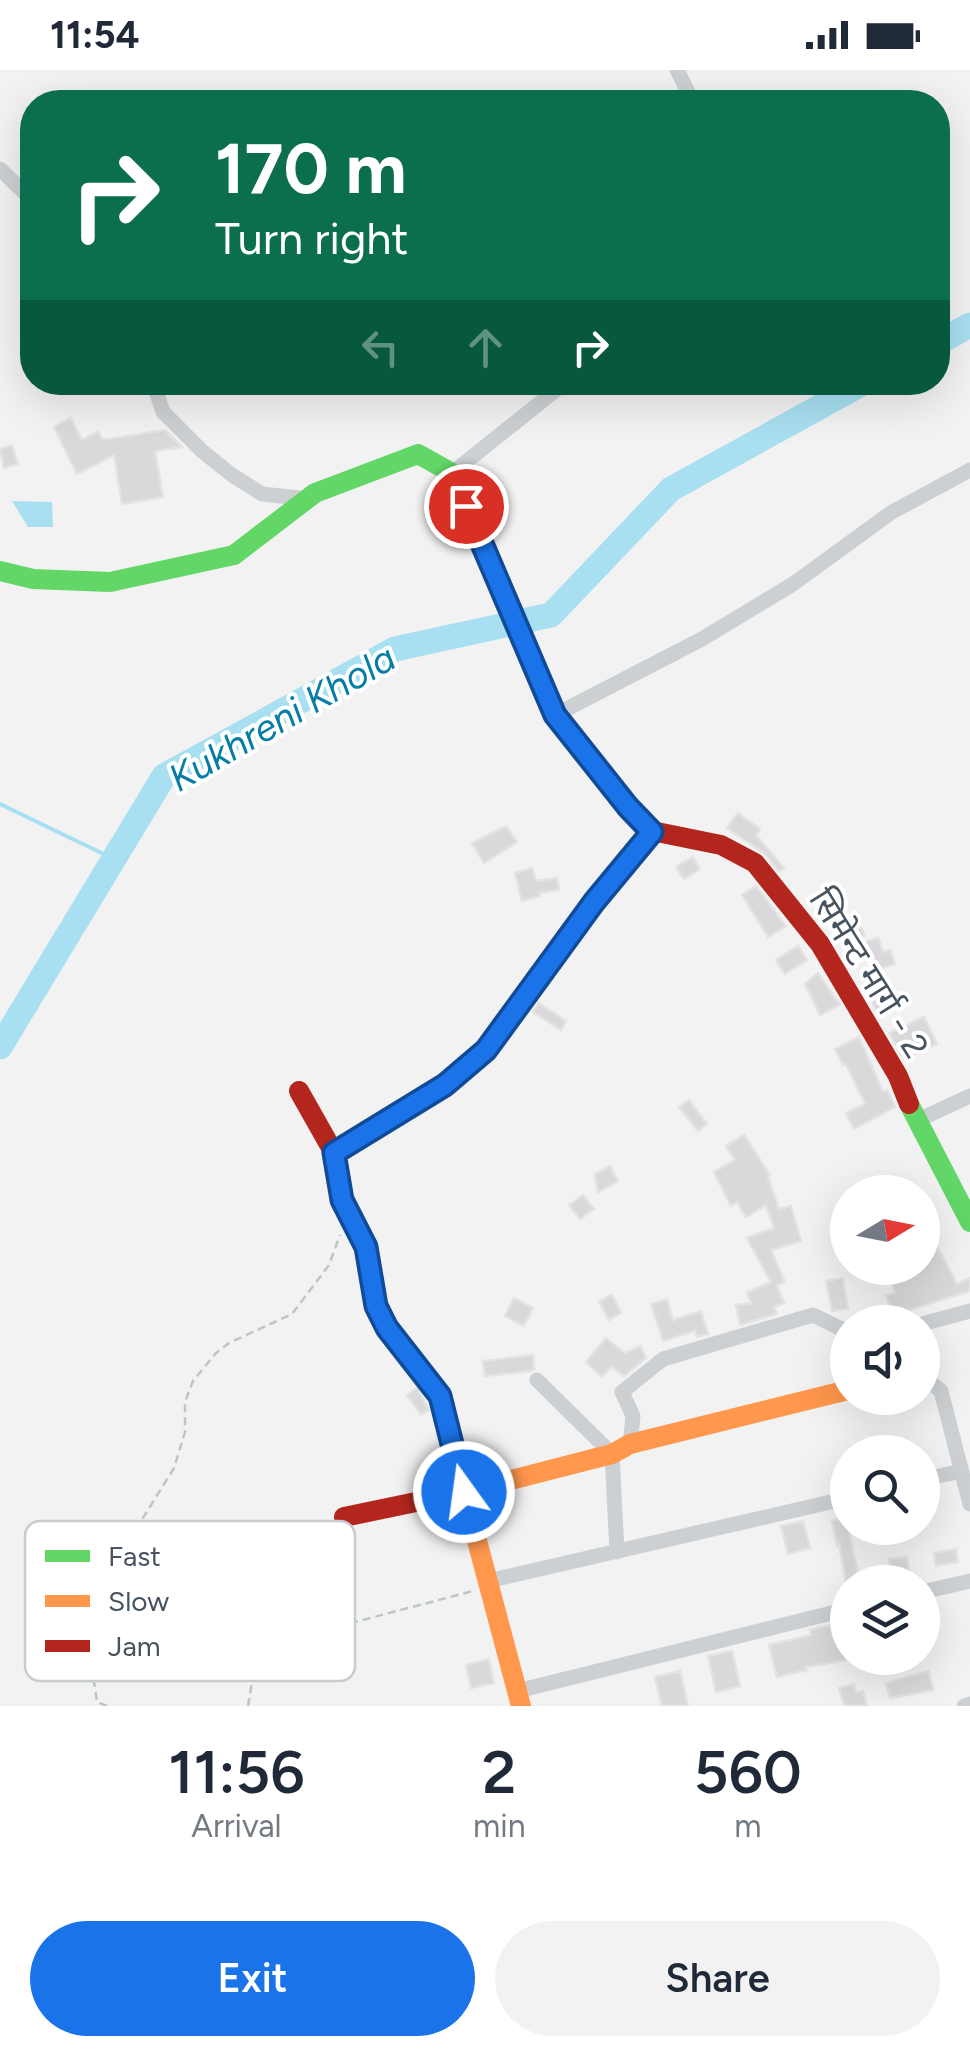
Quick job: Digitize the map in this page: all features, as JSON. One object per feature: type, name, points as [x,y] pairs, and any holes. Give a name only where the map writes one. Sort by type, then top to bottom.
[{"type":"street","points":[[0,169],[20,188]]},
{"type":"street","points":[[157,395],[163,412],[232,474],[262,494],[308,499]]},
{"type":"street","points":[[452,472],[550,395]]},
{"type":"street","points":[[0,571],[33,579],[110,582],[234,555],[315,493],[418,454],[452,472],[555,715],[652,832],[594,902],[486,1050],[445,1085],[334,1153]]},
{"type":"street","points":[[555,715],[702,640],[793,584],[892,512],[970,470]]},
{"type":"street","name":"सिमेन्ट मार्ग - 2","points":[[652,832],[721,845],[756,863],[820,944],[898,1076],[916,1121],[970,1222]]},
{"type":"street","points":[[298,1091],[334,1153],[342,1200],[366,1247],[376,1306],[387,1328],[440,1396],[519,1699],[830,1614]]},
{"type":"street","points":[[916,1121],[970,1096]]},
{"type":"street","points":[[940,1319],[970,1311]]},
{"type":"street","points":[[617,1552],[621,1449],[633,1416],[622,1392],[663,1359],[813,1315],[830,1323]]},
{"type":"street","points":[[537,1380],[621,1449]]},
{"type":"street","points":[[940,1391],[970,1504]]},
{"type":"street","points":[[344,1516],[464,1492],[830,1395]]},
{"type":"street","points":[[940,1476],[961,1471]]},
{"type":"street","points":[[488,1584],[830,1502]]},
{"type":"street","points":[[940,1588],[970,1581]]},
{"type":"path","points":[[141,1521],[174,1468],[185,1432],[185,1402],[193,1381],[229,1343],[292,1314],[330,1265],[339,1236],[351,1217]]},
{"type":"path","points":[[355,1621],[488,1584]]},
{"type":"path","points":[[94,1681],[97,1702],[107,1706]]},
{"type":"path","points":[[248,1706],[252,1681]]},
{"type":"water","points":[[12,501],[52,502],[53,527],[28,527]]},
{"type":"building","points":[[71,418],[82,440],[98,432],[103,440],[165,430],[182,447],[155,451],[163,497],[122,504],[114,455],[77,474],[54,427]]},
{"type":"building","points":[[12,445],[18,464],[4,468],[0,449]]},
{"type":"building","points":[[738,813],[760,829],[756,835],[784,868],[779,871],[765,854],[727,828]]},
{"type":"building","points":[[506,826],[517,842],[484,863],[472,843]]},
{"type":"building","points":[[693,857],[700,869],[684,879],[676,867]]},
{"type":"building","points":[[532,868],[536,881],[557,878],[559,890],[522,901],[515,873]]},
{"type":"building","points":[[756,886],[786,926],[768,937],[742,895]]},
{"type":"building","points":[[857,919],[865,936],[850,943],[839,928]]},
{"type":"building","points":[[878,938],[883,952],[890,950],[895,964],[874,971],[864,942]]},
{"type":"building","points":[[798,946],[807,960],[785,974],[776,960]]},
{"type":"building","points":[[818,973],[840,1005],[820,1015],[805,984]]},
{"type":"building","points":[[891,988],[896,1005],[876,1012],[870,995]]},
{"type":"building","points":[[539,1003],[566,1021],[561,1030],[533,1012]]},
{"type":"building","points":[[924,1017],[937,1044],[904,1059],[889,1033]]},
{"type":"building","points":[[859,1037],[883,1092],[887,1090],[895,1107],[854,1129],[846,1113],[865,1104],[835,1049]]},
{"type":"building","points":[[689,1100],[707,1124],[698,1131],[679,1107]]},
{"type":"building","points":[[744,1135],[770,1175],[779,1209],[791,1206],[801,1241],[771,1250],[785,1282],[777,1285],[784,1303],[774,1307],[777,1314],[740,1325],[736,1305],[751,1303],[747,1292],[771,1282],[747,1238],[774,1228],[766,1205],[746,1217],[737,1202],[731,1206],[714,1172],[735,1160],[726,1146]]},
{"type":"building","points":[[610,1166],[618,1181],[598,1192],[595,1174]]},
{"type":"building","points":[[583,1195],[594,1209],[580,1219],[569,1205]]},
{"type":"building","points":[[940,1252],[957,1284],[970,1278],[970,1291],[925,1305],[890,1305],[886,1295],[895,1293],[892,1285],[940,1285]]},
{"type":"building","points":[[830,1280],[830,1285],[844,1285],[847,1305],[831,1305],[826,1281]]},
{"type":"building","points":[[612,1295],[621,1313],[609,1320],[599,1301]]},
{"type":"building","points":[[514,1298],[533,1308],[524,1326],[505,1316]]},
{"type":"building","points":[[667,1299],[673,1320],[701,1311],[708,1334],[697,1337],[695,1331],[663,1341],[651,1304]]},
{"type":"building","points":[[606,1338],[625,1353],[640,1346],[646,1358],[624,1376],[611,1367],[602,1377],[586,1362]]},
{"type":"building","points":[[533,1355],[531,1371],[485,1376],[483,1361]]},
{"type":"building","points":[[417,1388],[429,1410],[421,1415],[407,1395]]},
{"type":"building","points":[[803,1521],[810,1548],[788,1554],[781,1526]]},
{"type":"building","points":[[839,1545],[852,1545],[856,1565],[843,1565]]},
{"type":"building","points":[[956,1549],[958,1562],[936,1565],[934,1553]]},
{"type":"building","points":[[907,1557],[908,1565],[890,1565],[889,1559]]},
{"type":"building","points":[[830,1625],[830,1663],[777,1677],[769,1645],[811,1635],[810,1630]]},
{"type":"building","points":[[732,1651],[740,1686],[716,1692],[708,1656]]},
{"type":"building","points":[[489,1659],[494,1683],[471,1688],[466,1665]]},
{"type":"building","points":[[680,1671],[688,1706],[662,1706],[655,1677]]},
{"type":"building","points":[[930,1675],[933,1690],[890,1698],[886,1683]]},
{"type":"building","points":[[854,1684],[856,1693],[863,1691],[867,1706],[844,1706],[839,1688]]},
{"type":"waterway","name":"Kukhreni Khola","points":[[950,336],[970,325]]},
{"type":"waterway","name":"Kukhreni Khola","points":[[0,1047],[164,776],[395,649],[551,615],[671,489],[841,395]]},
{"type":"waterway","points":[[0,804],[114,859]]},
{"type":"traffic: fast","points":[[0,571],[33,579],[110,582],[234,555],[315,493],[418,454],[452,473],[555,715],[565,728]]},
{"type":"traffic: fast","points":[[909,1104],[970,1222]]},
{"type":"traffic: slow","points":[[521,1706],[464,1492],[612,1454],[630,1444],[830,1394]]},
{"type":"traffic: jam","points":[[565,728],[652,831],[721,845],[755,863],[820,944],[898,1076],[909,1104]]},
{"type":"traffic: jam","points":[[299,1091],[334,1153],[342,1200],[366,1247],[376,1306],[387,1328],[440,1396],[464,1492],[344,1517]]},
{"type":"route","points":[[464,1492],[440,1396],[387,1328],[376,1306],[366,1247],[342,1200],[334,1153],[445,1085],[486,1050],[594,902],[652,832],[555,715],[466,506]]}]
